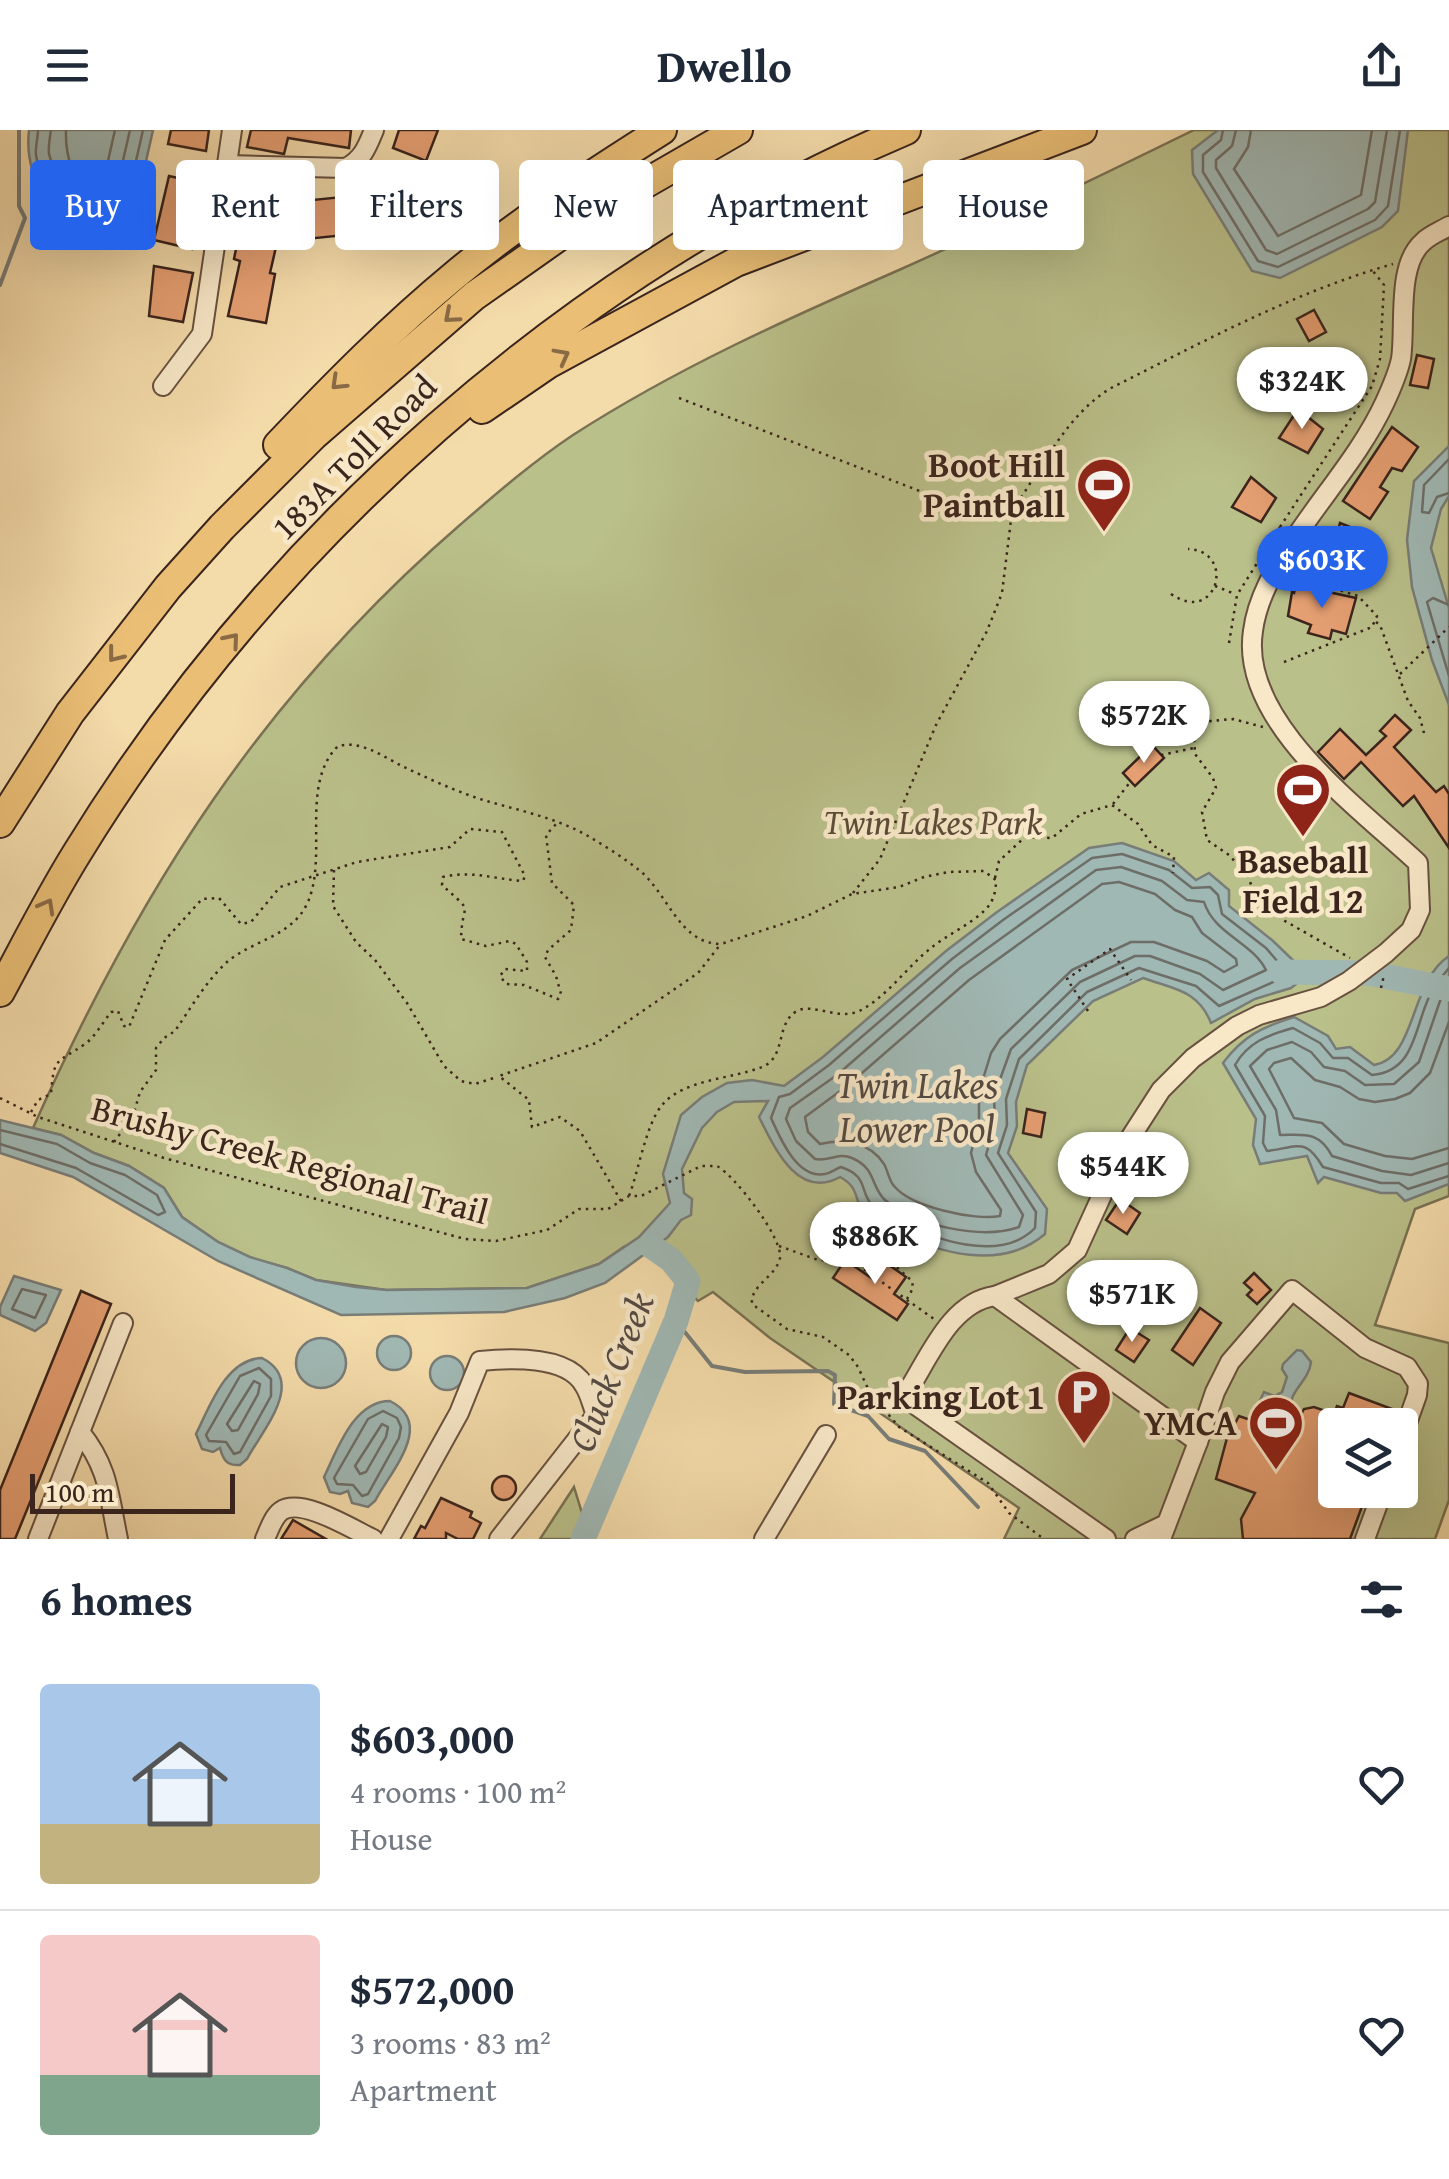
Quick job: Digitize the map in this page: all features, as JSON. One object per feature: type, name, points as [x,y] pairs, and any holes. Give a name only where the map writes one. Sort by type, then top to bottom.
[{"type":"highway","points":[[222,526],[263,462],[323,398],[454,276],[534,214],[662,130]]},
{"type":"highway","name":"183A Toll Road","points":[[0,823],[70,714],[168,587],[222,526],[313,436],[474,296],[582,220],[738,130]]},
{"type":"highway","name":"183A Toll Road","points":[[0,992],[76,853],[195,685],[300,562],[393,468],[481,388],[547,336],[641,273],[738,213],[856,151],[906,130]]},
{"type":"highway","points":[[393,468],[548,364],[736,262],[1082,130]]},
{"type":"street","points":[[229,160],[232,130]]},
{"type":"street","points":[[315,167],[346,168],[357,162],[374,130]]},
{"type":"street","points":[[1106,1539],[904,1397],[961,1310],[976,1299],[995,1296],[1049,1274],[1077,1250],[1123,1149],[1161,1090],[1193,1058],[1237,1026],[1321,997],[1349,981],[1359,964],[1410,930],[1420,910],[1418,863],[1297,751],[1260,694],[1253,664],[1252,633],[1260,601],[1291,544],[1385,403],[1401,360],[1403,304],[1411,259],[1421,243],[1449,226]]},
{"type":"street","points":[[163,386],[202,334],[215,250]]},
{"type":"street","points":[[1135,1539],[1162,1532],[1214,1392],[1230,1362],[1292,1290],[1365,1348],[1408,1367],[1418,1384],[1412,1408]]},
{"type":"street","points":[[995,1296],[1198,1442]]},
{"type":"street","points":[[38,1539],[123,1323]]},
{"type":"street","points":[[390,1539],[459,1413],[480,1361],[534,1360],[567,1370],[583,1382],[596,1415],[499,1539]]},
{"type":"street","points":[[80,1432],[97,1453],[108,1480],[118,1539]]},
{"type":"street","points":[[764,1539],[826,1435]]},
{"type":"street","points":[[265,1539],[277,1514],[287,1508],[304,1507],[372,1539]]},
{"type":"street","points":[[1366,1539],[1377,1508]]},
{"type":"path","points":[[852,894],[880,859],[936,725],[987,631],[1002,594],[1010,520],[1076,417],[1092,400],[1245,321],[1372,270],[1411,259]]},
{"type":"path","points":[[1229,643],[1236,595],[1372,386],[1380,359],[1384,286],[1372,270]]},
{"type":"path","points":[[679,398],[944,500],[1010,520]]},
{"type":"path","points":[[1170,594],[1192,603],[1203,600],[1215,586],[1217,572],[1212,562],[1198,550],[1188,549]]},
{"type":"path","points":[[1292,561],[1309,574],[1310,581],[1358,596],[1375,612],[1424,733]]},
{"type":"path","points":[[1215,586],[1236,595]]},
{"type":"path","points":[[1284,662],[1376,622]]},
{"type":"path","points":[[1398,675],[1449,627]]},
{"type":"path","points":[[1267,731],[1232,718],[1201,722],[1196,728],[1197,761],[1213,778],[1216,788],[1201,816],[1207,840],[1229,855],[1248,876],[1263,904],[1359,964]]},
{"type":"path","points":[[114,1142],[133,1116],[140,1092],[156,1070],[156,1048],[175,1031],[227,962],[296,923],[309,900],[314,876],[324,772],[328,756],[338,746],[361,746],[474,797],[558,822],[588,836],[641,871],[692,936],[708,944],[720,944],[806,916],[852,894],[900,887],[924,876],[984,871],[994,879]]},
{"type":"path","points":[[1162,755],[1194,748]]},
{"type":"path","points":[[629,1196],[653,1118],[665,1101],[688,1089],[766,1066],[778,1055],[787,1022],[797,1012],[837,1016],[862,1011],[929,949],[988,907],[996,891],[994,879],[999,861],[1025,837],[1052,838],[1081,814],[1112,805],[1131,781]]},
{"type":"path","points":[[1112,805],[1138,824],[1152,845],[1174,857],[1173,873]]},
{"type":"path","points":[[30,1113],[38,1100],[52,1094],[53,1070],[60,1058],[87,1043],[111,1012],[118,1010],[124,1026],[129,1028],[164,940],[202,899],[219,898],[240,924],[250,922],[280,888],[334,869],[450,847],[470,829],[502,832],[526,876],[522,881],[464,871],[443,876],[442,885],[464,903],[467,911],[461,939],[486,946],[510,941],[516,944],[527,962],[526,971],[505,970],[500,976],[506,984],[524,985],[558,999],[561,994],[556,976],[545,957],[572,930],[574,905],[552,883],[546,834],[558,822]]},
{"type":"path","points":[[334,869],[333,906],[356,942],[375,960],[407,1003],[444,1066],[461,1081],[475,1084],[596,1043],[698,974],[720,944]]},
{"type":"path","points":[[1088,1010],[1067,980],[1110,950],[1131,980]]},
{"type":"path","points":[[1381,988],[1386,970]]},
{"type":"path","points":[[499,1076],[528,1100],[532,1128],[560,1118],[580,1132],[621,1201]]},
{"type":"path","name":"Brushy Creek Regional Trail","points":[[0,1098],[30,1113],[114,1142],[466,1239],[496,1241],[547,1230],[579,1209],[608,1209],[629,1196],[652,1191],[710,1165],[724,1169],[757,1210],[779,1246]]},
{"type":"path","points":[[855,1215],[884,1256],[912,1281],[913,1288],[906,1300]]},
{"type":"path","points":[[948,1328],[852,1261],[818,1260],[779,1246],[776,1267],[752,1294],[752,1304],[787,1329],[823,1337],[849,1355],[870,1393],[898,1427],[988,1482],[1010,1513],[1044,1539]]},
{"type":"green space","name":"Twin Lakes Park","points":[[1194,130],[1449,130],[1449,1196],[1415,1209],[1375,1325],[1449,1343],[1449,1500],[1435,1539],[1004,1539],[1019,1508],[770,1338],[713,1292],[698,1301],[646,1251],[625,1246],[599,1264],[527,1288],[386,1290],[316,1280],[250,1258],[218,1242],[182,1217],[164,1188],[129,1166],[61,1135],[33,1128],[117,957],[212,801],[325,657],[461,524],[558,445],[652,388],[774,326],[942,250],[1084,250],[1084,183]]},
{"type":"green space","points":[[574,1487],[590,1539],[540,1539]]},
{"type":"water","points":[[29,130],[153,130],[146,160],[30,160]]},
{"type":"water","points":[[1218,130],[1408,130],[1398,211],[1382,227],[1280,278],[1252,271],[1193,174],[1192,150]]},
{"type":"water","points":[[1449,446],[1449,496],[1441,509],[1431,548],[1449,608],[1449,705],[1412,587],[1407,540],[1414,481]]},
{"type":"water","name":"Twin Lakes Lower Pool","points":[[1122,843],[1174,861],[1196,880],[1209,873],[1229,890],[1229,906],[1298,965],[1315,969],[1307,983],[1301,980],[1291,988],[1255,999],[1211,1023],[1192,997],[1143,978],[1093,1001],[1027,1065],[1016,1102],[1017,1126],[1008,1153],[1047,1209],[1045,1234],[1009,1252],[970,1255],[949,1251],[874,1221],[861,1209],[851,1186],[840,1177],[812,1182],[790,1168],[759,1117],[768,1101],[734,1102],[702,1128],[682,1169],[684,1193],[692,1199],[691,1215],[605,1283],[565,1298],[504,1312],[341,1315],[218,1261],[73,1177],[0,1153],[0,1120],[61,1135],[129,1166],[164,1188],[182,1217],[218,1242],[316,1280],[387,1290],[527,1288],[599,1264],[639,1237],[670,1203],[663,1174],[681,1115],[702,1097],[727,1083],[752,1080],[784,1086],[997,912],[1089,848]]},
{"type":"water","points":[[1449,956],[1449,1184],[1405,1201],[1397,1193],[1381,1193],[1324,1177],[1318,1183],[1307,1156],[1260,1164],[1253,1145],[1256,1119],[1223,1063],[1230,1054],[1254,1034],[1294,1017],[1328,1036],[1336,1049],[1350,1047],[1374,1065],[1388,1059],[1406,1034],[1426,983]]},
{"type":"water","points":[[14,1276],[61,1290],[46,1323],[35,1331],[0,1315]]},
{"type":"water","points":[[394,1336],[406,1341],[411,1353],[406,1365],[394,1370],[382,1365],[377,1353],[382,1341]]},
{"type":"water","points":[[321,1338],[339,1345],[346,1363],[339,1381],[321,1388],[303,1381],[296,1363],[303,1345]]},
{"type":"water","points":[[1297,1350],[1311,1362],[1291,1408],[1280,1415],[1253,1415],[1264,1392],[1274,1396],[1282,1392],[1287,1377],[1283,1364]]},
{"type":"water","points":[[447,1356],[459,1361],[464,1373],[459,1385],[447,1390],[435,1385],[430,1373],[435,1361]]},
{"type":"water","points":[[262,1358],[275,1368],[281,1379],[281,1392],[271,1420],[247,1459],[240,1465],[232,1464],[224,1459],[220,1448],[213,1452],[202,1449],[196,1434],[229,1375],[249,1360]]},
{"type":"water","points":[[390,1401],[403,1411],[409,1422],[409,1435],[398,1463],[375,1501],[368,1507],[352,1503],[348,1491],[330,1492],[324,1477],[349,1428],[366,1409]]},
{"type":"building","points":[[171,130],[209,130],[206,151],[168,144]]},
{"type":"building","points":[[251,130],[351,130],[349,148],[288,138],[284,154],[247,147]]},
{"type":"building","points":[[399,130],[438,130],[426,160],[393,148]]},
{"type":"building","points":[[169,176],[176,178],[176,245],[156,240]]},
{"type":"building","points":[[335,198],[335,236],[315,238],[315,200]]},
{"type":"building","points":[[236,250],[275,250],[266,323],[228,316],[240,261],[234,259]]},
{"type":"building","points":[[154,266],[193,273],[183,322],[149,316]]},
{"type":"building","points":[[1314,310],[1326,332],[1309,341],[1297,319]]},
{"type":"building","points":[[1333,351],[1358,371],[1343,395],[1314,380]]},
{"type":"building","points":[[1417,355],[1434,359],[1428,388],[1410,385]]},
{"type":"building","points":[[1298,409],[1323,429],[1308,453],[1279,438]]},
{"type":"building","points":[[1392,427],[1418,447],[1402,471],[1392,468],[1380,487],[1388,492],[1370,519],[1343,501]]},
{"type":"building","points":[[1251,477],[1276,498],[1261,522],[1232,507]]},
{"type":"building","points":[[1340,523],[1370,535],[1363,563],[1331,557]]},
{"type":"building","points":[[1296,585],[1356,598],[1346,634],[1332,630],[1330,639],[1308,633],[1311,625],[1288,616]]},
{"type":"building","points":[[1395,715],[1411,730],[1394,747],[1436,792],[1444,786],[1449,794],[1449,848],[1414,796],[1403,806],[1361,762],[1344,779],[1318,752],[1340,729],[1366,755],[1386,736],[1380,731]]},
{"type":"building","points":[[1152,745],[1164,758],[1135,786],[1123,773]]},
{"type":"building","points":[[1027,1109],[1045,1113],[1041,1137],[1023,1133]]},
{"type":"building","points":[[1120,1199],[1140,1213],[1127,1234],[1106,1220]]},
{"type":"building","points":[[845,1260],[873,1279],[885,1262],[906,1277],[894,1294],[908,1304],[897,1320],[833,1278]]},
{"type":"building","points":[[1254,1273],[1271,1290],[1257,1304],[1247,1295],[1252,1290],[1244,1283]]},
{"type":"building","points":[[81,1291],[111,1304],[15,1539],[0,1539],[0,1490]]},
{"type":"building","points":[[1200,1308],[1221,1323],[1193,1365],[1172,1350]]},
{"type":"building","points":[[1130,1328],[1149,1340],[1134,1362],[1116,1350]]},
{"type":"building","name":"YMCA","points":[[1349,1393],[1389,1408],[1343,1408]]},
{"type":"building","name":"YMCA","points":[[1318,1408],[1318,1508],[1361,1508],[1350,1539],[1243,1539],[1241,1519],[1255,1493],[1216,1479],[1227,1438],[1239,1416],[1291,1434],[1304,1409]]},
{"type":"building","points":[[504,1476],[513,1479],[513,1497],[504,1500],[495,1497],[492,1488],[495,1479]]},
{"type":"building","points":[[441,1498],[472,1512],[470,1517],[481,1523],[473,1539],[458,1539],[446,1533],[446,1539],[414,1539],[421,1526],[425,1528]]},
{"type":"building","points":[[293,1520],[326,1539],[281,1539]]},
{"type":"waterway","points":[[0,285],[25,218],[19,206],[19,130]]},
{"type":"waterway","points":[[1281,972],[1368,973],[1449,989]]},
{"type":"waterway","name":"Cluck Creek","points":[[583,1539],[676,1321],[688,1281],[671,1260],[651,1246]]},
{"type":"waterway","points":[[676,1321],[712,1366],[745,1372],[828,1371],[835,1375],[834,1404],[868,1416],[889,1439],[925,1451],[978,1507]]},
{"type":"place","name":"Boot Hill Paintball","points":[[1104,534]]},
{"type":"place","name":"Baseball Field 12","points":[[1303,839]]},
{"type":"place","name":"Parking Lot 1","points":[[1084,1446]]},
{"type":"place","name":"YMCA","points":[[1276,1472]]}]
